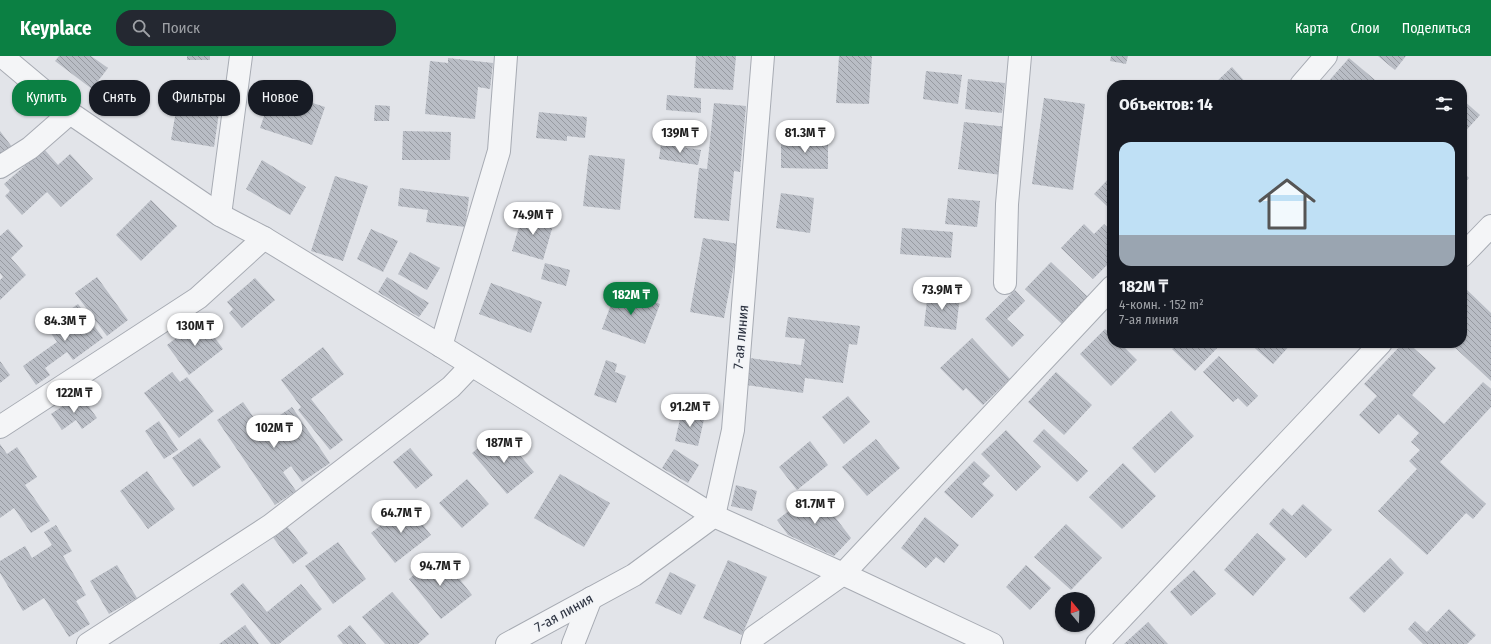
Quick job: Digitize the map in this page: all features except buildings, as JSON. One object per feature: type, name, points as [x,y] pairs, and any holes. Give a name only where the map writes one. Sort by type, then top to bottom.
[{"type":"street","points":[[2,56],[31,80]]},
{"type":"street","points":[[220,215],[241,56]]},
{"type":"street","points":[[441,346],[499,151],[506,56]]},
{"type":"street","name":"7-ая линия","points":[[507,644],[634,574],[714,516],[733,430],[764,56]]},
{"type":"street","points":[[1005,283],[1007,204],[1020,56]]},
{"type":"street","points":[[1304,80],[1308,56]]},
{"type":"street","points":[[1306,80],[1326,56]]},
{"type":"street","points":[[0,167],[30,148],[67,116]]},
{"type":"street","points":[[74,116],[220,215],[264,238],[714,516],[843,574],[992,644]]},
{"type":"street","points":[[1467,251],[1491,226]]},
{"type":"street","points":[[0,427],[198,298],[264,238]]},
{"type":"street","points":[[756,642],[843,574],[1107,292]]},
{"type":"street","points":[[1097,644],[1375,348]]},
{"type":"street","points":[[88,644],[271,525],[451,387],[471,366]]},
{"type":"street","points":[[573,644],[591,598]]}]
